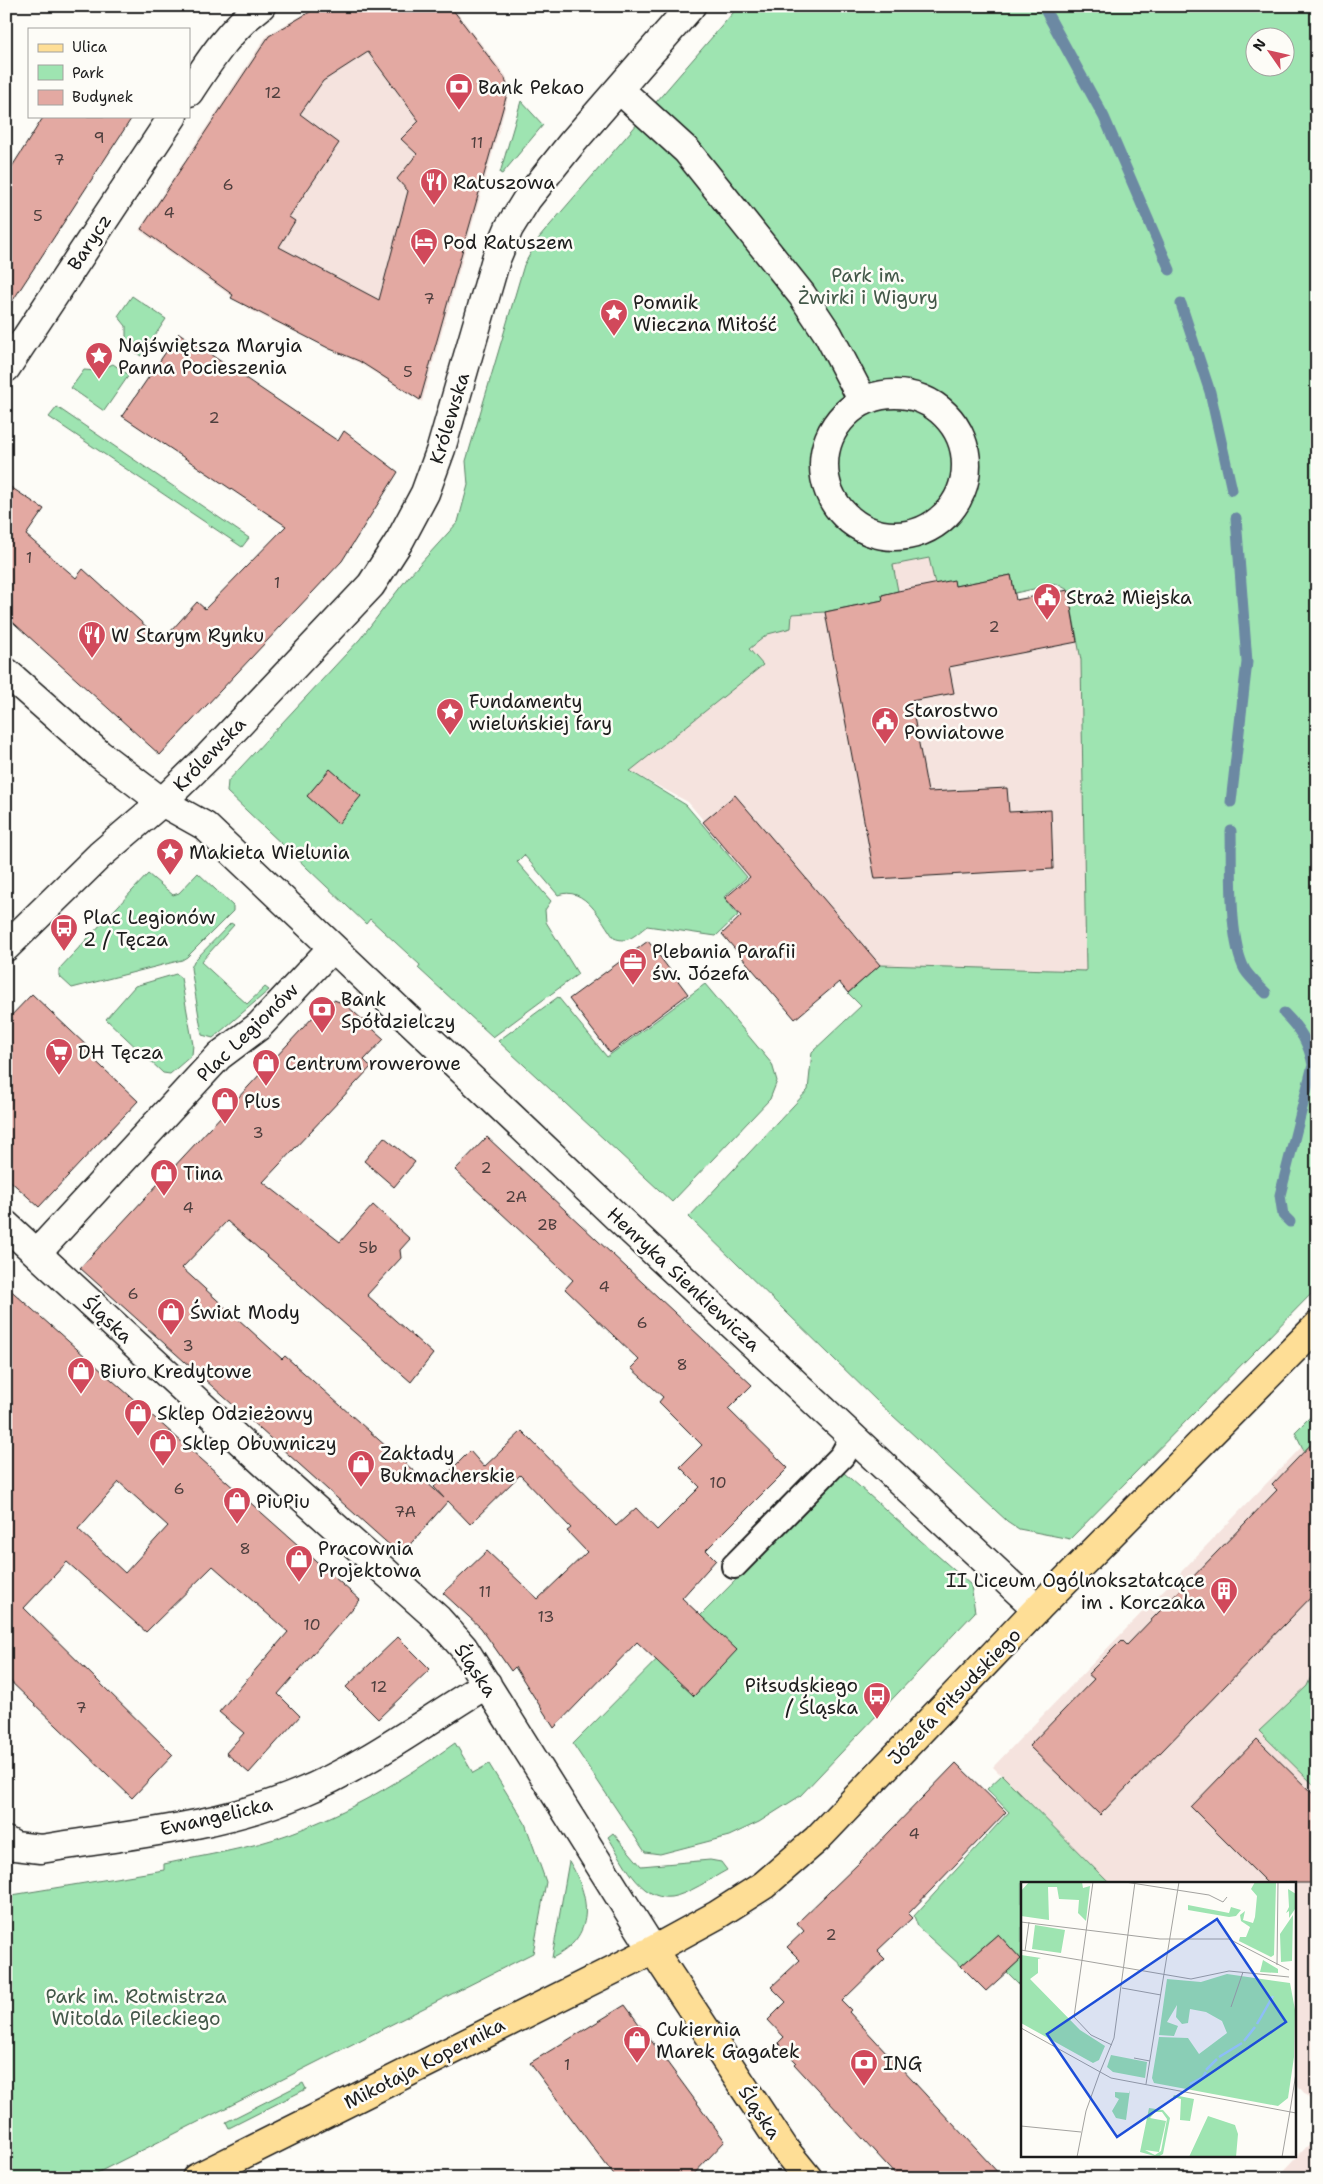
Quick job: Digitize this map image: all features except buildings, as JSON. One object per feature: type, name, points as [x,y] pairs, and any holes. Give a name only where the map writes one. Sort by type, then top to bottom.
[{"type":"main road","name":"Józefa Piłsudskiego","points":[[653,1950],[717,1915],[764,1885],[817,1839],[1037,1610],[1317,1326]]},
{"type":"main road","name":"Mikołaja Kopernika","points":[[196,2178],[653,1950]]},
{"type":"main road","name":"Śląska","points":[[653,1950],[786,2151],[808,2178]]},
{"type":"street","points":[[190,90],[220,45],[249,15],[261,6]]},
{"type":"street","name":"Królewska","points":[[162,802],[209,756],[371,584],[392,553],[425,493],[438,458],[482,305],[509,228],[527,199],[691,6]]},
{"type":"street","points":[[619,89],[687,151],[802,295],[828,334],[863,401]]},
{"type":"street","name":"Barycz","points":[[6,368],[172,118]]},
{"type":"street","points":[[892,395],[907,395],[928,402],[946,415],[959,433],[966,454],[966,477],[959,498],[946,516],[928,529],[907,536],[889,537],[871,533],[855,524],[841,512],[830,494],[824,473],[832,431],[846,414],[863,401],[892,395]]},
{"type":"street","points":[[6,672],[99,754],[162,802],[205,826],[332,948]]},
{"type":"street","points":[[6,947],[100,854],[162,802]]},
{"type":"street","name":"Plac Legionów","points":[[36,1253],[219,1056],[259,1026],[332,948]]},
{"type":"street","name":"Henryka Sienkiewicza","points":[[332,948],[1037,1610]]},
{"type":"street","points":[[6,1225],[36,1253]]},
{"type":"street","name":"Śląska","points":[[36,1253],[265,1464],[438,1619],[463,1647],[653,1950]]},
{"type":"street","points":[[734,1566],[842,1456],[853,1436]]},
{"type":"street","name":"Ewangelicka","points":[[6,1841],[15,1846],[42,1849],[224,1818],[257,1809],[302,1793],[338,1774],[486,1684]]},
{"type":"shaded area","points":[[319,6],[452,6],[506,76],[509,85],[507,102],[422,402],[359,363],[252,311],[139,230],[267,35]]},
{"type":"shaded area","points":[[930,558],[1011,575],[1016,600],[1068,590],[1081,659],[1086,971],[880,965],[848,993],[688,802],[611,761],[768,634],[791,628],[792,614],[819,613],[883,600],[882,595],[892,565]]},
{"type":"shaded area","points":[[1317,1431],[1317,2108],[1296,2083],[1296,1882],[1108,1882],[993,1767]]},
{"type":"shaded area","points":[[1317,2136],[1317,2178],[1277,2178]]},
{"type":"green space","name":"Park im. Żwirki i Wigury","points":[[739,6],[1317,6],[1317,1288],[1070,1539],[1019,1529],[1007,1521],[879,1403],[689,1217],[808,1090],[812,1052],[861,1006],[848,993],[880,965],[1086,971],[1081,660],[1068,590],[1057,584],[1015,593],[1011,575],[955,586],[935,584],[929,558],[893,565],[898,591],[882,595],[883,600],[825,612],[792,614],[791,628],[768,634],[749,649],[763,665],[630,771],[686,805],[747,877],[724,897],[738,915],[716,936],[647,926],[631,938],[619,940],[614,938],[598,914],[584,899],[568,893],[558,895],[524,855],[517,862],[551,901],[545,910],[546,922],[578,974],[493,1037],[418,968],[420,965],[370,919],[366,924],[227,792],[228,781],[360,639],[409,576],[458,522],[468,485],[466,461],[524,265],[539,238]]},
{"type":"green space","points":[[521,101],[543,125],[502,174],[500,173]]},
{"type":"green space","points":[[132,296],[166,319],[141,356],[126,346],[126,326],[118,316]]},
{"type":"green space","points":[[113,364],[129,375],[104,411],[71,388],[84,370],[97,371]]},
{"type":"green space","points":[[57,407],[249,538],[242,547],[49,417]]},
{"type":"green space","points":[[198,873],[233,906],[233,911],[187,957],[182,960],[72,988],[59,976],[59,969],[148,874],[173,895],[179,893]]},
{"type":"green space","points":[[231,923],[234,925],[201,962],[247,1004],[265,987],[269,990],[213,1038],[202,1035],[191,968],[194,961]]},
{"type":"green space","points":[[176,974],[181,978],[193,1045],[192,1055],[170,1074],[163,1073],[106,1019],[135,986]]},
{"type":"green space","points":[[705,984],[772,1064],[777,1081],[770,1099],[672,1202],[498,1041],[558,997],[607,1057]]},
{"type":"green space","points":[[1317,1410],[1317,1448],[1309,1456],[1304,1451],[1295,1432]]},
{"type":"green space","points":[[843,1472],[971,1585],[975,1612],[800,1796],[759,1822],[729,1836],[660,1854],[645,1852],[573,1744]]},
{"type":"green space","points":[[1317,1663],[1317,1788],[1259,1731],[1307,1686]]},
{"type":"green space","name":"Park im. Rotmistrza Witolda Pileckiego","points":[[455,1743],[473,1773],[489,1764],[525,1823],[546,1882],[533,1953],[87,2178],[6,2178],[6,1896],[164,1870],[164,1864],[243,1848],[289,1834],[333,1816],[375,1794],[416,1770]]},
{"type":"green space","points":[[1002,1775],[1108,1882],[1021,1882],[1021,1959],[998,1934],[961,1966],[918,1927],[914,1916],[1009,1812],[987,1789]]},
{"type":"green space","points":[[613,1833],[641,1866],[710,1860],[721,1862],[727,1870],[677,1896],[660,1896],[650,1892],[633,1876],[608,1837]]},
{"type":"green space","points":[[569,1861],[582,1888],[585,1902],[583,1928],[566,1949],[552,1958]]},
{"type":"green space","points":[[1021,1959],[1021,1986],[1007,1972]]},
{"type":"green space","points":[[303,2083],[306,2089],[229,2128],[226,2122]]},
{"type":"waterway","points":[[1043,6],[1104,117],[1170,270]]},
{"type":"waterway","points":[[1181,304],[1210,392],[1232,490]]},
{"type":"waterway","points":[[1231,802],[1247,662],[1236,518]]},
{"type":"waterway","points":[[1231,831],[1232,902],[1236,940],[1245,970],[1266,993]]},
{"type":"waterway","points":[[1284,1013],[1303,1037],[1313,1065],[1280,1195],[1283,1215],[1290,1222]]},
{"type":"place","name":"Bank Pekao","points":[[459,111]]},
{"type":"place","name":"Ratuszowa","points":[[434,206]]},
{"type":"place","name":"Pod Ratuszem","points":[[424,266]]},
{"type":"place","name":"Pomnik Wieczna Miłość","points":[[614,337]]},
{"type":"place","name":"Najświętsza Maryia Panna Pocieszenia","points":[[99,380]]},
{"type":"place","name":"Straż Miejska","points":[[1047,621]]},
{"type":"place","name":"W Starym Rynku","points":[[92,659]]},
{"type":"place","name":"Fundamenty wieluńskiej fary","points":[[450,736]]},
{"type":"place","name":"Starostwo Powiatowe","points":[[885,745]]},
{"type":"place","name":"Makieta Wielunia","points":[[170,876]]},
{"type":"place","name":"Plac Legionów 2 / Tęcza","points":[[64,952]]},
{"type":"place","name":"Plebania Parafii św. Józefa","points":[[633,986]]},
{"type":"place","name":"Bank Spółdzielczy","points":[[322,1034]]},
{"type":"place","name":"DH Tęcza","points":[[59,1076]]},
{"type":"place","name":"Centrum rowerowe","points":[[266,1087]]},
{"type":"place","name":"Plus","points":[[225,1125]]},
{"type":"place","name":"Tina","points":[[164,1197]]},
{"type":"place","name":"Świat Mody","points":[[171,1336]]},
{"type":"place","name":"Biuro Kredytowe","points":[[81,1395]]},
{"type":"place","name":"Sklep Odzieżowy","points":[[138,1437]]},
{"type":"place","name":"Sklep Obuwniczy","points":[[163,1467]]},
{"type":"place","name":"Zakłady Bukmacherskie","points":[[361,1488]]},
{"type":"place","name":"PiuPiu","points":[[237,1525]]},
{"type":"place","name":"Pracownia Projektowa","points":[[299,1583]]},
{"type":"place","name":"II Liceum Ogólnokształcące im . Korczaka","points":[[1224,1615]]},
{"type":"place","name":"Piłsudskiego / Śląska","points":[[877,1720]]},
{"type":"place","name":"Cukiernia Marek Gagatek","points":[[637,2064]]},
{"type":"place","name":"ING","points":[[864,2087]]}]
